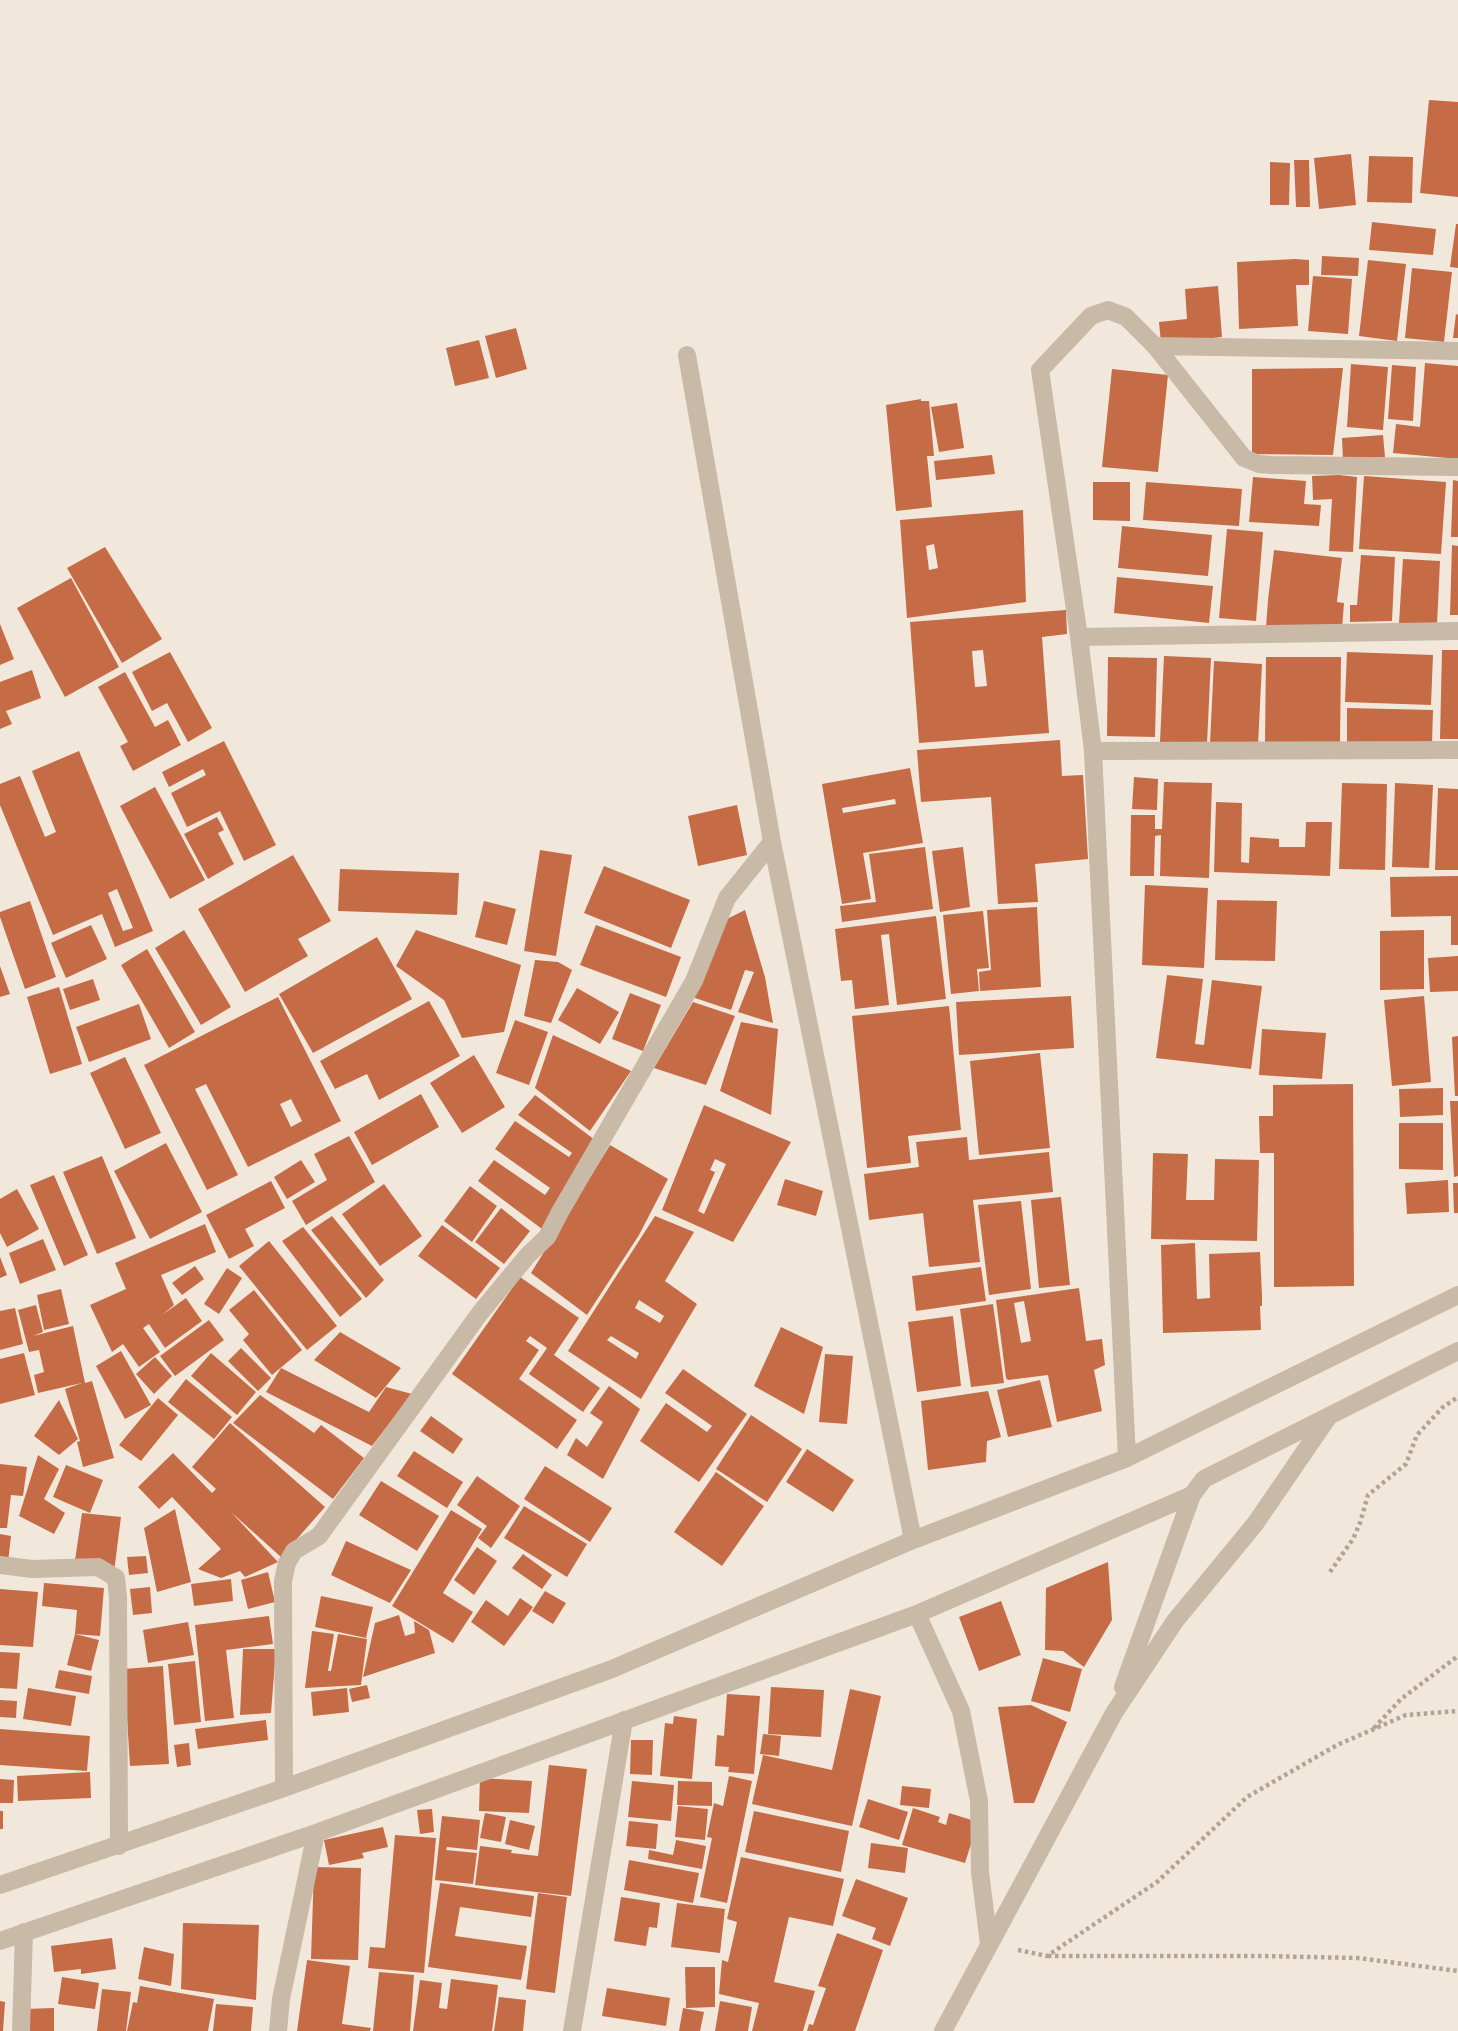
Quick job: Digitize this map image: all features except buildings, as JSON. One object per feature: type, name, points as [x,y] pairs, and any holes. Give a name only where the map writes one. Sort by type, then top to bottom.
[{"type":"street","points":[[1127,1458],[1093,751],[1040,370],[1091,316],[1108,310],[1126,317],[1155,346],[1244,458],[1259,464],[1272,465],[1458,467]]},
{"type":"street","points":[[1155,346],[1458,351]]},
{"type":"street","points":[[687,355],[772,842],[913,1541]]},
{"type":"street","points":[[1079,637],[1458,631]]},
{"type":"street","points":[[1093,751],[1458,750]]},
{"type":"street","points":[[284,1788],[283,1581],[286,1563],[294,1551],[319,1536],[480,1313],[528,1255],[547,1237],[694,981],[727,898],[772,842]]},
{"type":"street","points":[[0,1885],[284,1788],[612,1669],[913,1541],[1127,1458],[1458,1295]]},
{"type":"street","points":[[1114,1713],[1192,1495],[1204,1479],[1458,1351]]},
{"type":"street","points":[[943,2031],[1114,1713],[1175,1621],[1255,1524],[1329,1416]]},
{"type":"street","points":[[0,1941],[316,1833],[917,1614],[1192,1495]]},
{"type":"street","points":[[0,1565],[32,1569],[98,1567],[116,1578],[119,1846]]},
{"type":"street","points":[[917,1614],[961,1711],[979,1801],[980,1872],[989,1944]]},
{"type":"street","points":[[572,2031],[624,1720]]},
{"type":"street","points":[[278,2031],[281,1998],[316,1833]]},
{"type":"street","points":[[21,2031],[24,1932]]},
{"type":"path","points":[[1330,1572],[1357,1531],[1368,1495],[1406,1464],[1417,1435],[1443,1407],[1458,1397]]},
{"type":"path","points":[[1371,1731],[1401,1699],[1458,1656]]},
{"type":"path","points":[[1047,1956],[1157,1882],[1247,1797],[1337,1745],[1406,1715],[1458,1711]]},
{"type":"path","points":[[989,1944],[1047,1956],[1358,1958],[1458,1971]]}]
